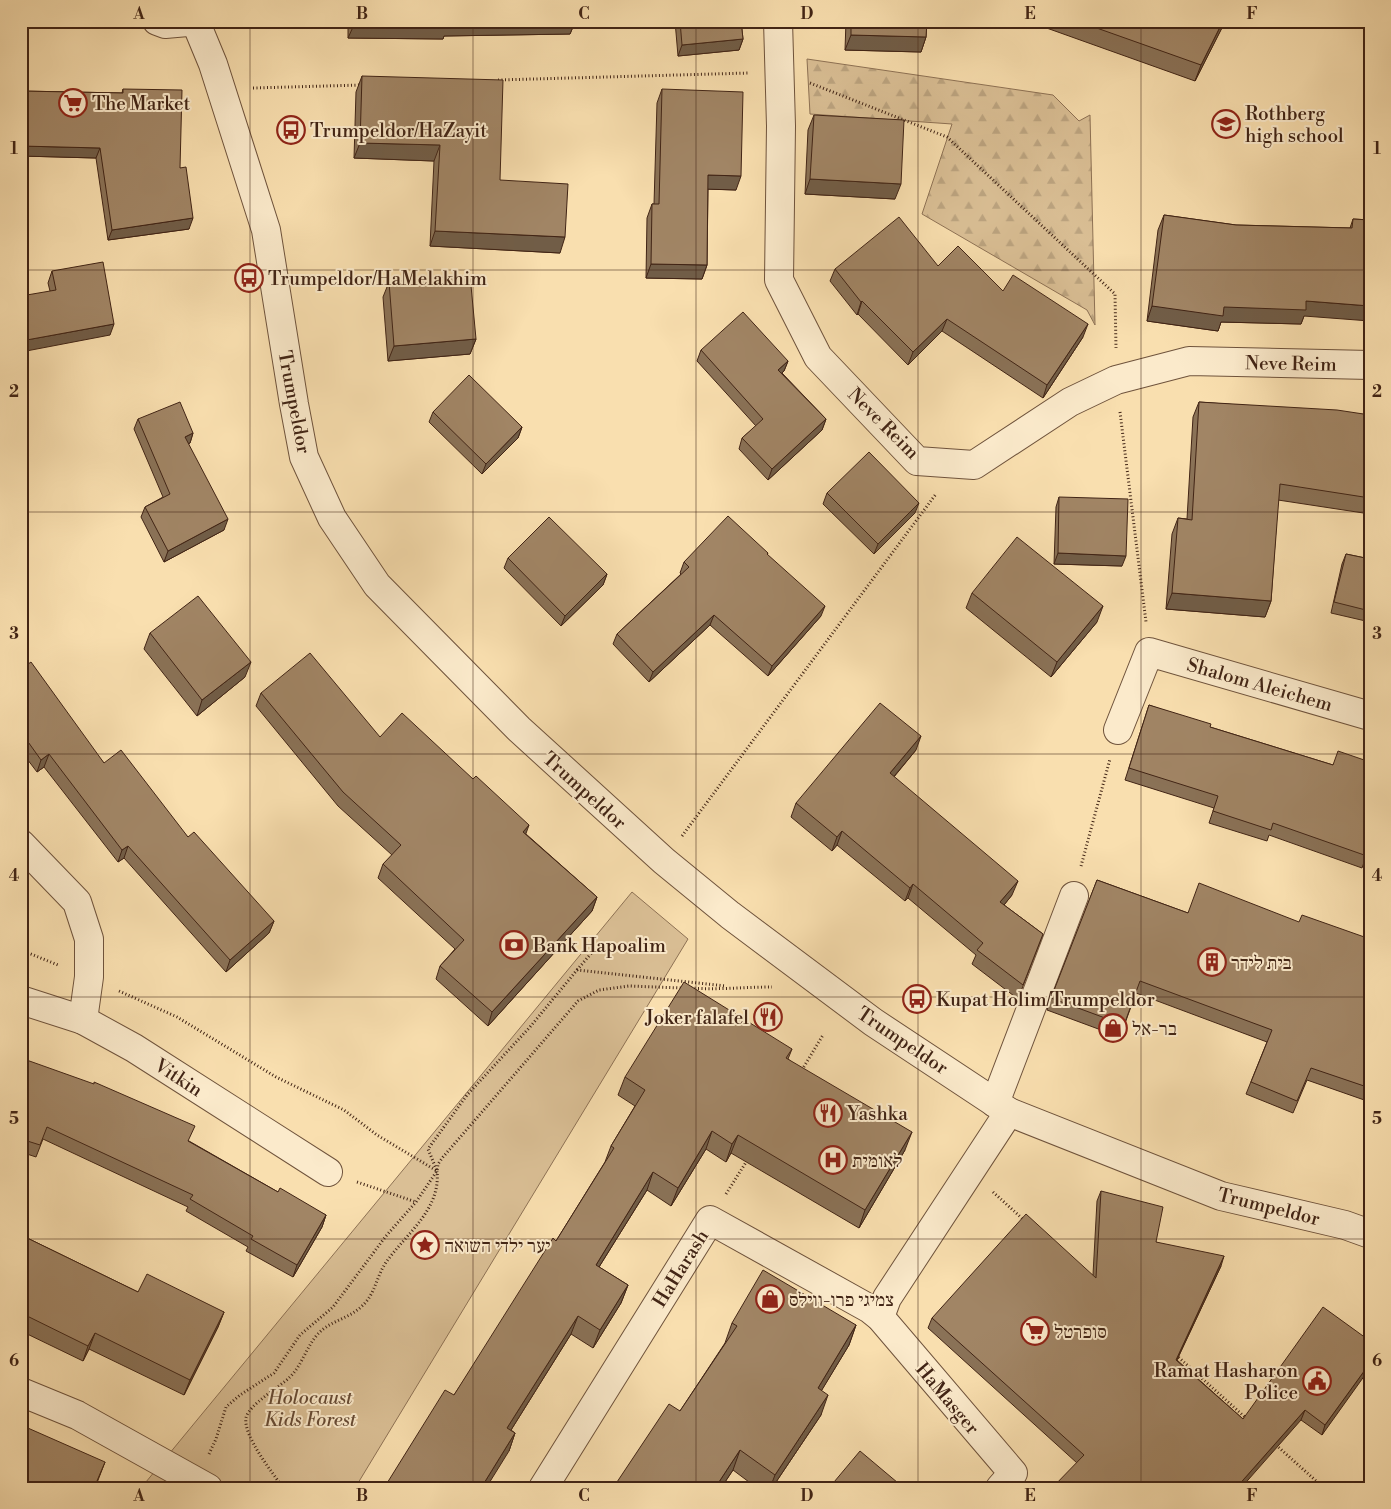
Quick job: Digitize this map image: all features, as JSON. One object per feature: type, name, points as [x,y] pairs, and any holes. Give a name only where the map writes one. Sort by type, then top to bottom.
[{"type":"street","points":[[157,21],[165,24],[197,22]]},
{"type":"street","name":"Neve Reim","points":[[778,21],[781,126],[779,280],[818,357],[917,462],[974,465],[1070,402],[1116,380],[1189,361],[1370,365]]},
{"type":"street","name":"Trumpeldor","points":[[197,22],[213,64],[266,230],[304,457],[332,518],[377,585],[519,729],[664,861],[730,915],[873,1022],[1002,1108],[1221,1196],[1362,1227]]},
{"type":"street","points":[[1118,730],[1149,652]]},
{"type":"street","name":"Shalom Aleichem","points":[[1149,652],[1370,716]]},
{"type":"street","points":[[21,844],[77,902],[89,940],[89,977],[83,1020]]},
{"type":"street","points":[[879,1308],[970,1172],[1002,1108],[1074,896]]},
{"type":"street","name":"Vitkin","points":[[21,1000],[83,1020],[134,1048],[328,1172]]},
{"type":"street","name":"HaHarash","points":[[543,1488],[710,1220],[879,1308]]},
{"type":"street","points":[[1362,1227],[1370,1242]]},
{"type":"street","name":"HaMasger","points":[[879,1308],[1012,1473],[1000,1488]]},
{"type":"street","points":[[21,1392],[77,1415],[202,1485]]},
{"type":"path","points":[[490,81],[780,72],[948,137],[1115,294],[1116,380],[1149,652]]},
{"type":"path","points":[[221,89],[371,84]]},
{"type":"path","points":[[664,861],[959,464]]},
{"type":"path","points":[[1074,896],[1118,730]]},
{"type":"path","points":[[437,1171],[428,1149],[467,1095],[530,1027],[600,943]]},
{"type":"path","points":[[21,950],[89,977],[177,1017],[276,1077],[344,1110],[377,1135],[437,1171]]},
{"type":"path","points":[[283,1488],[253,1443],[246,1417],[253,1408],[290,1376],[317,1335],[331,1323],[352,1315],[370,1298],[386,1262],[409,1237],[435,1196],[438,1183],[438,1164],[578,1001],[599,990],[628,986],[712,989],[734,987],[577,970]]},
{"type":"path","points":[[797,1078],[823,1035]]},
{"type":"path","points":[[710,1220],[751,1153]]},
{"type":"path","points":[[202,1485],[226,1407],[240,1395],[274,1373],[300,1335],[333,1306],[386,1236],[416,1202],[437,1171]]},
{"type":"path","points":[[328,1172],[416,1202]]},
{"type":"path","points":[[970,1172],[1029,1224]]},
{"type":"path","points":[[1169,1350],[1250,1422]]},
{"type":"path","points":[[1273,1442],[1324,1488]]},
{"type":"green space","points":[[807,59],[1053,95],[1079,121],[1090,115],[1095,325],[1087,310],[922,214],[952,124],[810,114]]},
{"type":"green space","name":"Holocaust Kids Forest","points":[[632,892],[688,939],[355,1488],[141,1488]]},
{"type":"building","points":[[353,21],[575,22],[447,25],[447,27],[353,27]]},
{"type":"building","points":[[680,21],[741,21],[743,39],[682,45]]},
{"type":"building","points":[[851,21],[927,21],[926,37],[851,35]]},
{"type":"building","points":[[1077,21],[1223,21],[1201,65]]},
{"type":"building","points":[[362,76],[503,80],[500,180],[568,184],[565,237],[435,231],[440,145],[360,143]]},
{"type":"building","points":[[123,89],[182,90],[180,168],[186,167],[193,218],[112,230],[100,148],[21,146],[21,91],[123,93]]},
{"type":"building","points":[[662,89],[743,92],[741,176],[708,175],[707,265],[651,264],[652,204],[659,204]]},
{"type":"building","points":[[814,115],[904,120],[901,184],[810,179]]},
{"type":"building","points":[[1164,215],[1236,225],[1352,228],[1353,219],[1370,220],[1370,306],[1306,301],[1306,310],[1224,307],[1223,316],[1152,306]]},
{"type":"building","points":[[899,217],[938,266],[958,246],[1003,291],[1013,275],[1088,324],[1047,385],[947,319],[913,352],[861,302],[835,269]]},
{"type":"building","points":[[103,262],[114,324],[21,341],[21,296],[56,290],[52,271]]},
{"type":"building","points":[[470,275],[476,339],[394,346],[389,282]]},
{"type":"building","points":[[743,312],[788,361],[778,370],[826,419],[772,469],[742,438],[763,419],[701,350]]},
{"type":"building","points":[[469,375],[522,427],[486,464],[433,412]]},
{"type":"building","points":[[180,402],[193,433],[185,437],[228,519],[168,551],[145,507],[170,494],[138,419]]},
{"type":"building","points":[[1199,402],[1337,410],[1370,415],[1370,498],[1280,484],[1271,601],[1172,593],[1178,518],[1192,520]]},
{"type":"building","points":[[869,452],[919,503],[878,544],[827,493]]},
{"type":"building","points":[[1059,497],[1128,499],[1126,556],[1058,553]]},
{"type":"building","points":[[728,516],[825,606],[772,666],[714,615],[653,672],[617,634],[689,567],[684,562]]},
{"type":"building","points":[[549,517],[607,574],[565,616],[508,558]]},
{"type":"building","points":[[1017,537],[1103,606],[1057,662],[972,593]]},
{"type":"building","points":[[1346,554],[1370,559],[1370,611],[1334,602]]},
{"type":"building","points":[[198,596],[251,662],[202,700],[150,633]]},
{"type":"building","points":[[310,653],[380,737],[402,713],[473,779],[476,776],[529,825],[523,832],[597,897],[492,1012],[440,966],[464,940],[383,864],[401,845],[343,792],[261,693]]},
{"type":"building","points":[[31,662],[104,763],[121,750],[188,837],[194,832],[274,921],[230,960],[128,846],[122,850],[49,754],[41,760],[21,732],[21,669]]},
{"type":"building","points":[[880,703],[921,736],[890,773],[1018,881],[1000,902],[1043,934],[1023,985],[977,950],[983,943],[913,884],[910,888],[842,831],[837,837],[796,803]]},
{"type":"building","points":[[1149,705],[1211,724],[1210,727],[1333,765],[1338,751],[1370,762],[1370,847],[1367,856],[1273,823],[1271,830],[1213,811],[1218,796],[1129,768]]},
{"type":"building","points":[[1097,880],[1188,913],[1199,883],[1299,922],[1302,915],[1370,939],[1370,947],[1367,954],[1370,954],[1370,1088],[1311,1068],[1297,1101],[1251,1082],[1272,1030],[1140,981],[1124,1025],[1051,998]]},
{"type":"building","points":[[684,982],[792,1049],[786,1058],[912,1132],[865,1210],[738,1135],[732,1144],[712,1131],[678,1188],[653,1172],[596,1265],[628,1285],[600,1330],[578,1316],[507,1428],[515,1433],[481,1488],[384,1488],[445,1390],[454,1395],[553,1238],[556,1241],[614,1148],[611,1146],[645,1090],[625,1077]]},
{"type":"building","points":[[21,1058],[94,1084],[94,1082],[195,1126],[188,1141],[278,1192],[280,1188],[326,1215],[297,1265],[251,1239],[253,1236],[190,1199],[193,1195],[47,1127],[40,1145],[21,1139]]},
{"type":"building","points":[[1101,1191],[1163,1207],[1156,1242],[1224,1256],[1176,1360],[1243,1419],[1323,1307],[1370,1341],[1370,1363],[1325,1425],[1305,1410],[1236,1488],[1052,1488],[1084,1455],[932,1318],[1026,1214],[1096,1278]]},
{"type":"building","points":[[21,1235],[138,1292],[147,1274],[224,1312],[190,1380],[95,1333],[88,1346],[21,1313]]},
{"type":"building","points":[[763,1270],[856,1325],[818,1388],[828,1395],[775,1475],[740,1450],[715,1488],[613,1488],[669,1404],[680,1411],[737,1326],[732,1323]]},
{"type":"building","points":[[21,1425],[105,1462],[94,1488],[21,1488]]},
{"type":"building","points":[[860,1451],[904,1488],[829,1488]]},
{"type":"place","name":"The Market","points":[[73,103]]},
{"type":"place","name":"Rothberg high school","points":[[1226,124]]},
{"type":"place","name":"Trumpeldor/HaZayit","points":[[291,130]]},
{"type":"place","name":"Trumpeldor/HaMelakhim","points":[[249,278]]},
{"type":"place","name":"Bank Hapoalim","points":[[514,945]]},
{"type":"place","name":"בית לידר","points":[[1212,962]]},
{"type":"place","name":"Kupat Holim/Trumpeldor","points":[[917,999]]},
{"type":"place","name":"Joker falafel","points":[[768,1017]]},
{"type":"place","name":"בר-אל","points":[[1113,1028]]},
{"type":"place","name":"Yashka","points":[[828,1113]]},
{"type":"place","name":"לאומית","points":[[833,1160]]},
{"type":"place","name":"יער ילדי השואה","points":[[425,1245]]},
{"type":"place","name":"צמיגי פרו-ווילס","points":[[770,1299]]},
{"type":"place","name":"סופרטל","points":[[1035,1331]]},
{"type":"place","name":"Ramat Hasharon Police","points":[[1317,1381]]}]
